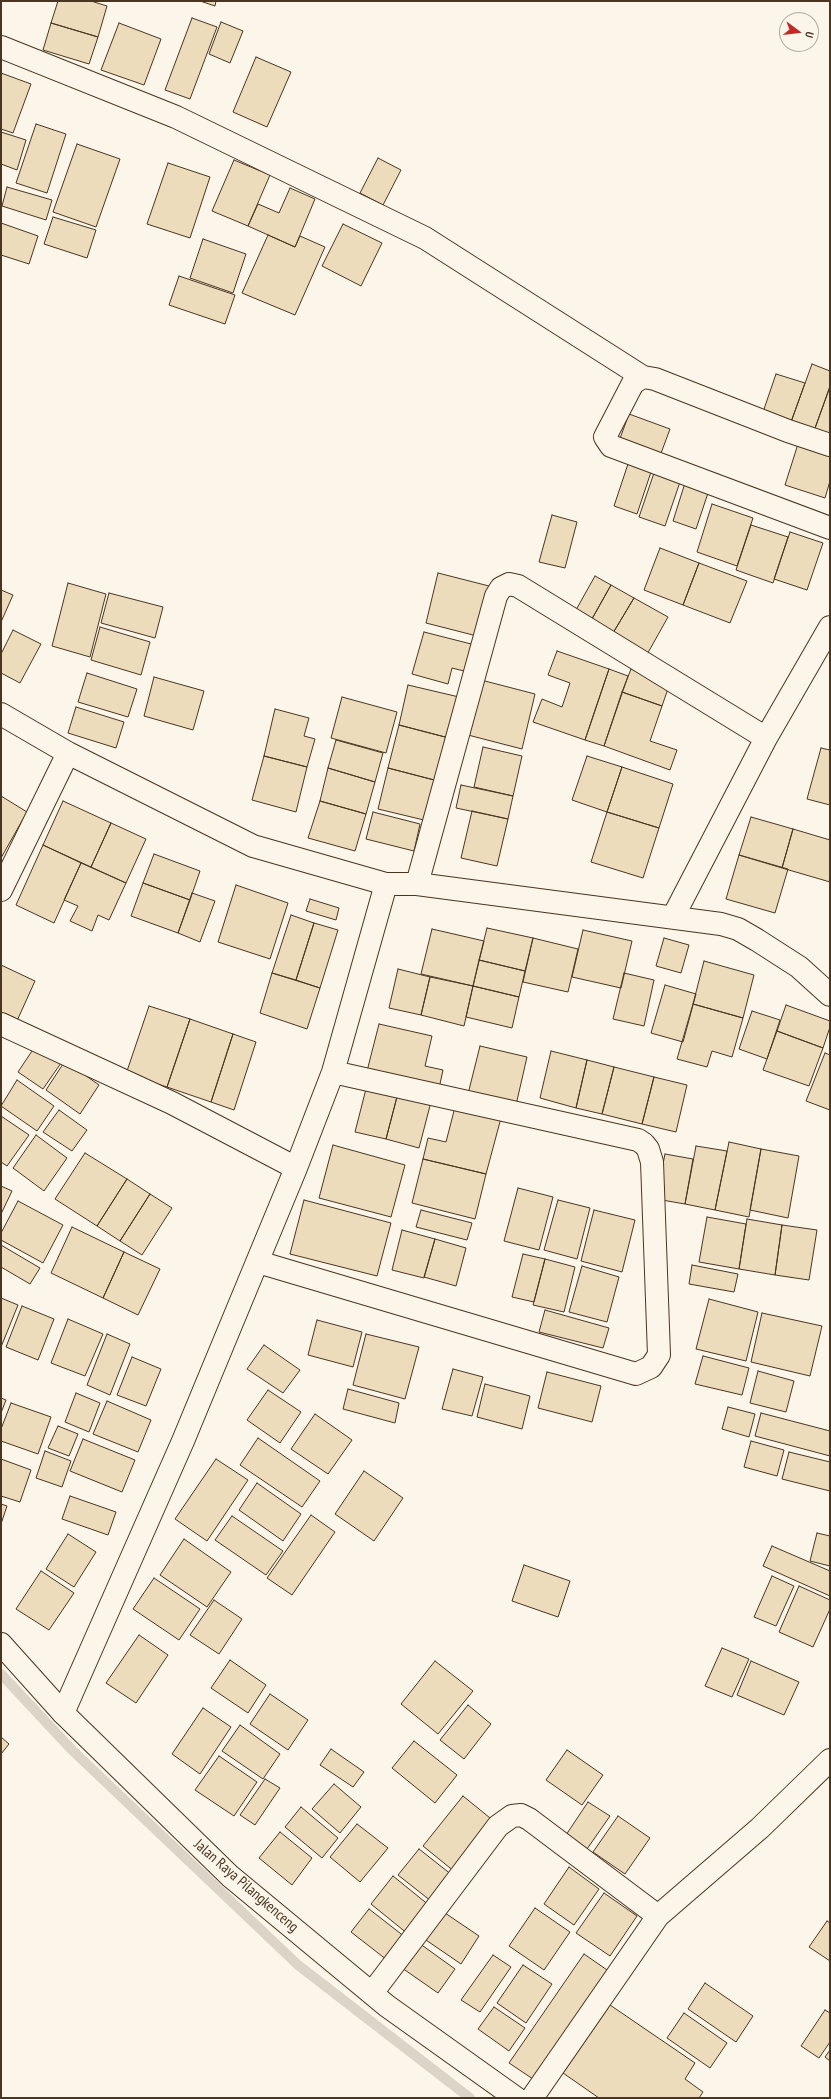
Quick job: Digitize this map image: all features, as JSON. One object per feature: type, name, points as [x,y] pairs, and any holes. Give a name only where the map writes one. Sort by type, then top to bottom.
[{"type":"street","points":[[1,47],[176,117],[425,238],[643,377],[655,379],[788,431],[830,445]]},
{"type":"street","points":[[643,377],[633,382],[605,436],[611,446],[830,528]]},
{"type":"street","points":[[417,884],[496,596],[501,588],[509,584],[518,586],[766,738]]},
{"type":"street","points":[[673,917],[766,738],[830,627]]},
{"type":"street","points":[[1,714],[68,753],[254,846],[386,884],[417,884],[721,924],[738,929],[758,940],[799,968],[830,995]]},
{"type":"street","points":[[1,890],[68,753]]},
{"type":"street","points":[[63,1713],[183,1441],[296,1168],[333,1072],[386,884]]},
{"type":"street","points":[[1,1024],[172,1103],[296,1168]]},
{"type":"street","points":[[258,1262],[636,1374],[651,1367],[659,1355],[652,1162],[648,1149],[644,1144],[638,1140],[333,1072]]},
{"type":"street","name":"Jalan Raya Pilangkenceng","points":[[1,1644],[63,1713],[230,1876],[387,2006],[516,2098]]},
{"type":"street","points":[[532,2098],[658,1916],[760,1828],[830,1760]]},
{"type":"street","points":[[372,1993],[498,1826],[512,1816],[521,1815],[529,1819],[658,1916]]},
{"type":"building","points":[[58,1],[91,1],[107,6],[98,37],[51,23]]},
{"type":"building","points":[[200,1],[216,1],[215,6]]},
{"type":"building","points":[[192,18],[217,27],[190,99],[165,90]]},
{"type":"building","points":[[221,22],[243,31],[230,63],[209,54]]},
{"type":"building","points":[[51,23],[98,37],[89,64],[43,50]]},
{"type":"building","points":[[119,23],[161,39],[144,85],[101,70]]},
{"type":"building","points":[[256,57],[291,72],[267,127],[233,112]]},
{"type":"building","points":[[1,73],[31,84],[13,133],[1,129]]},
{"type":"building","points":[[36,124],[66,134],[47,193],[16,183]]},
{"type":"building","points":[[1,132],[26,140],[17,170],[1,164]]},
{"type":"building","points":[[77,144],[120,159],[96,227],[53,212]]},
{"type":"building","points":[[378,158],[401,170],[383,205],[360,193]]},
{"type":"building","points":[[234,160],[270,175],[248,226],[212,211]]},
{"type":"building","points":[[168,163],[210,177],[190,238],[147,224]]},
{"type":"building","points":[[7,187],[52,200],[46,220],[2,206]]},
{"type":"building","points":[[290,188],[315,199],[295,247],[248,226],[258,204],[279,213]]},
{"type":"building","points":[[53,217],[96,230],[87,258],[44,244]]},
{"type":"building","points":[[1,223],[38,236],[29,264],[1,255]]},
{"type":"building","points":[[343,224],[382,243],[361,286],[322,266]]},
{"type":"building","points":[[268,235],[295,247],[300,236],[325,247],[295,315],[242,293]]},
{"type":"building","points":[[203,239],[246,254],[233,293],[190,278]]},
{"type":"building","points":[[179,276],[235,295],[225,324],[169,305]]},
{"type":"building","points":[[812,364],[830,371],[830,386],[814,431],[791,422]]},
{"type":"building","points":[[776,374],[805,383],[791,422],[763,412]]},
{"type":"building","points":[[830,387],[830,436],[814,431]]},
{"type":"building","points":[[629,414],[670,429],[660,456],[619,441]]},
{"type":"building","points":[[798,444],[830,454],[830,481],[825,498],[785,485]]},
{"type":"building","points":[[629,461],[652,469],[637,514],[614,506]]},
{"type":"building","points":[[654,473],[680,482],[665,526],[639,517]]},
{"type":"building","points":[[685,483],[709,490],[696,529],[673,521]]},
{"type":"building","points":[[712,504],[753,518],[737,566],[697,552]]},
{"type":"building","points":[[552,515],[577,522],[565,568],[539,562]]},
{"type":"building","points":[[751,525],[788,537],[773,583],[736,570]]},
{"type":"building","points":[[790,532],[823,543],[807,590],[774,579]]},
{"type":"building","points":[[660,548],[699,563],[683,605],[644,590]]},
{"type":"building","points":[[699,563],[747,581],[730,623],[683,605]]},
{"type":"building","points":[[438,573],[489,586],[477,636],[426,623]]},
{"type":"building","points":[[595,576],[611,585],[588,626],[572,617]]},
{"type":"building","points":[[68,583],[106,594],[90,657],[52,646]]},
{"type":"building","points":[[611,585],[634,598],[610,638],[588,626]]},
{"type":"building","points":[[1,590],[13,595],[1,622]]},
{"type":"building","points":[[109,593],[163,607],[155,638],[101,623]]},
{"type":"building","points":[[634,598],[668,617],[645,658],[610,638]]},
{"type":"building","points":[[100,627],[150,642],[141,675],[91,660]]},
{"type":"building","points":[[13,630],[41,644],[20,683],[1,673],[1,654]]},
{"type":"building","points":[[424,632],[475,645],[468,672],[452,668],[448,684],[412,674]]},
{"type":"building","points":[[557,651],[609,669],[585,740],[533,722],[542,699],[562,707],[570,683],[548,675]]},
{"type":"building","points":[[609,669],[628,676],[604,746],[585,740]]},
{"type":"building","points":[[631,669],[670,683],[662,706],[622,692]]},
{"type":"building","points":[[87,673],[137,689],[128,717],[78,702]]},
{"type":"building","points":[[154,677],[204,691],[193,730],[144,716]]},
{"type":"building","points":[[481,680],[535,694],[522,749],[468,735]]},
{"type":"building","points":[[408,685],[459,697],[449,738],[399,725]]},
{"type":"building","points":[[622,692],[662,706],[650,741],[677,750],[670,770],[604,746]]},
{"type":"building","points":[[342,697],[397,712],[386,753],[331,738]]},
{"type":"building","points":[[76,707],[124,722],[116,748],[68,733]]},
{"type":"building","points":[[275,709],[309,718],[304,736],[315,739],[307,767],[264,756]]},
{"type":"building","points":[[399,725],[449,738],[438,781],[388,768]]},
{"type":"building","points":[[336,740],[383,753],[375,782],[328,768]]},
{"type":"building","points":[[483,747],[522,756],[513,796],[474,787]]},
{"type":"building","points":[[821,748],[830,750],[830,805],[807,799]]},
{"type":"building","points":[[264,756],[307,767],[296,812],[252,800]]},
{"type":"building","points":[[587,756],[622,767],[607,812],[572,800]]},
{"type":"building","points":[[622,767],[673,784],[659,828],[607,812]]},
{"type":"building","points":[[328,768],[375,782],[366,814],[320,801]]},
{"type":"building","points":[[388,768],[438,781],[428,821],[378,809]]},
{"type":"building","points":[[461,785],[513,796],[508,819],[456,808]]},
{"type":"building","points":[[1,796],[27,812],[1,858]]},
{"type":"building","points":[[63,801],[111,823],[91,867],[43,845]]},
{"type":"building","points":[[320,801],[366,814],[355,851],[308,838]]},
{"type":"building","points":[[472,811],[508,819],[497,866],[461,858]]},
{"type":"building","points":[[373,812],[420,824],[414,851],[366,839]]},
{"type":"building","points":[[607,812],[659,828],[643,878],[591,862]]},
{"type":"building","points":[[751,817],[793,829],[782,868],[739,855]]},
{"type":"building","points":[[111,823],[146,839],[126,883],[91,867]]},
{"type":"building","points":[[793,829],[830,840],[830,882],[782,868]]},
{"type":"building","points":[[43,845],[81,863],[54,923],[16,905]]},
{"type":"building","points":[[154,854],[200,871],[190,900],[143,883]]},
{"type":"building","points":[[739,855],[788,869],[775,913],[726,899]]},
{"type":"building","points":[[81,863],[126,883],[109,920],[98,915],[92,931],[70,921],[78,906],[64,900]]},
{"type":"building","points":[[143,883],[190,900],[178,933],[131,916]]},
{"type":"building","points":[[236,885],[288,903],[270,959],[218,942]]},
{"type":"building","points":[[192,893],[215,901],[200,942],[178,933]]},
{"type":"building","points":[[310,899],[339,908],[336,920],[306,911]]},
{"type":"building","points":[[291,915],[314,923],[296,980],[272,973]]},
{"type":"building","points":[[314,923],[338,930],[320,988],[296,980]]},
{"type":"building","points":[[487,928],[533,938],[525,971],[479,960]]},
{"type":"building","points":[[432,929],[484,941],[473,986],[421,974]]},
{"type":"building","points":[[583,930],[632,941],[621,988],[572,977]]},
{"type":"building","points":[[533,938],[578,949],[568,992],[523,982]]},
{"type":"building","points":[[664,938],[689,945],[681,973],[656,966]]},
{"type":"building","points":[[479,960],[525,971],[519,997],[473,986]]},
{"type":"building","points":[[704,961],[754,975],[743,1018],[693,1004]]},
{"type":"building","points":[[1,965],[35,981],[16,1023],[1,1017]]},
{"type":"building","points":[[398,969],[430,977],[421,1015],[389,1008]]},
{"type":"building","points":[[272,973],[320,988],[307,1029],[260,1013]]},
{"type":"building","points":[[624,973],[654,980],[644,1026],[613,1019]]},
{"type":"building","points":[[430,977],[473,986],[464,1026],[421,1015]]},
{"type":"building","points":[[665,985],[696,994],[683,1042],[651,1033]]},
{"type":"building","points":[[473,986],[519,997],[512,1028],[466,1017]]},
{"type":"building","points":[[693,1004],[743,1018],[732,1057],[712,1051],[707,1067],[677,1059]]},
{"type":"building","points":[[786,1005],[830,1021],[830,1027],[823,1048],[777,1031]]},
{"type":"building","points":[[149,1006],[190,1019],[167,1087],[126,1074]]},
{"type":"building","points":[[752,1011],[780,1020],[767,1059],[739,1049]]},
{"type":"building","points":[[190,1019],[233,1034],[211,1102],[167,1087]]},
{"type":"building","points":[[379,1024],[432,1036],[425,1066],[443,1070],[438,1093],[366,1075]]},
{"type":"building","points":[[777,1031],[823,1048],[809,1086],[763,1070]]},
{"type":"building","points":[[233,1034],[256,1042],[234,1110],[211,1102]]},
{"type":"building","points":[[36,1045],[61,1063],[43,1089],[18,1072]]},
{"type":"building","points":[[480,1046],[527,1057],[516,1105],[468,1094]]},
{"type":"building","points":[[551,1051],[587,1060],[576,1108],[540,1098]]},
{"type":"building","points":[[825,1053],[830,1055],[830,1110],[806,1101]]},
{"type":"building","points":[[587,1060],[614,1067],[602,1114],[576,1108]]},
{"type":"building","points":[[65,1061],[99,1085],[80,1114],[46,1090]]},
{"type":"building","points":[[614,1067],[654,1077],[642,1124],[602,1114]]},
{"type":"building","points":[[654,1077],[687,1085],[676,1132],[642,1124]]},
{"type":"building","points":[[17,1080],[54,1106],[37,1131],[1,1106]]},
{"type":"building","points":[[367,1085],[398,1093],[386,1139],[355,1132]]},
{"type":"building","points":[[398,1093],[431,1102],[419,1148],[386,1139]]},
{"type":"building","points":[[455,1107],[501,1118],[486,1174],[423,1159],[428,1138],[446,1142]]},
{"type":"building","points":[[59,1110],[87,1130],[72,1151],[43,1132]]},
{"type":"building","points":[[1,1116],[29,1135],[7,1166],[1,1162]]},
{"type":"building","points":[[36,1135],[67,1158],[44,1191],[13,1168]]},
{"type":"building","points":[[729,1142],[761,1149],[749,1217],[715,1210]]},
{"type":"building","points":[[333,1145],[405,1165],[391,1217],[319,1198]]},
{"type":"building","points":[[696,1146],[727,1151],[715,1210],[685,1204]]},
{"type":"building","points":[[761,1149],[799,1156],[788,1218],[750,1210]]},
{"type":"building","points":[[85,1153],[127,1179],[97,1226],[55,1199]]},
{"type":"building","points":[[665,1154],[693,1159],[685,1204],[656,1199]]},
{"type":"building","points":[[423,1159],[486,1174],[475,1219],[412,1203]]},
{"type":"building","points":[[127,1179],[150,1194],[120,1241],[97,1226]]},
{"type":"building","points":[[1,1186],[12,1191],[1,1214]]},
{"type":"building","points":[[518,1188],[553,1197],[539,1250],[504,1241]]},
{"type":"building","points":[[150,1194],[172,1208],[142,1255],[120,1241]]},
{"type":"building","points":[[304,1200],[391,1223],[377,1276],[290,1254]]},
{"type":"building","points":[[558,1200],[590,1208],[577,1259],[544,1250]]},
{"type":"building","points":[[18,1201],[63,1225],[43,1263],[1,1240],[1,1233]]},
{"type":"building","points":[[421,1210],[472,1223],[467,1240],[416,1227]]},
{"type":"building","points":[[594,1210],[635,1220],[622,1272],[581,1261]]},
{"type":"building","points":[[707,1217],[746,1224],[739,1269],[699,1262]]},
{"type":"building","points":[[747,1219],[782,1225],[775,1275],[739,1269]]},
{"type":"building","points":[[782,1225],[817,1230],[809,1280],[775,1275]]},
{"type":"building","points":[[72,1227],[124,1252],[103,1298],[51,1273]]},
{"type":"building","points":[[402,1230],[435,1239],[424,1278],[392,1270]]},
{"type":"building","points":[[435,1239],[466,1248],[456,1286],[424,1277]]},
{"type":"building","points":[[1,1245],[40,1268],[30,1284],[1,1267]]},
{"type":"building","points":[[124,1252],[160,1269],[138,1315],[103,1298]]},
{"type":"building","points":[[523,1254],[545,1259],[534,1302],[512,1297]]},
{"type":"building","points":[[545,1259],[575,1267],[564,1312],[533,1305]]},
{"type":"building","points":[[692,1265],[738,1274],[734,1292],[689,1284]]},
{"type":"building","points":[[582,1266],[619,1277],[607,1322],[569,1312]]},
{"type":"building","points":[[1,1298],[18,1305],[1,1347]]},
{"type":"building","points":[[709,1299],[758,1312],[746,1361],[696,1349]]},
{"type":"building","points":[[22,1306],[54,1319],[38,1360],[6,1347]]},
{"type":"building","points":[[545,1310],[609,1328],[603,1348],[539,1332]]},
{"type":"building","points":[[762,1313],[822,1326],[810,1376],[751,1362]]},
{"type":"building","points":[[68,1319],[103,1334],[85,1376],[51,1363]]},
{"type":"building","points":[[317,1320],[362,1332],[353,1367],[308,1355]]},
{"type":"building","points":[[107,1334],[130,1344],[110,1395],[87,1385]]},
{"type":"building","points":[[366,1334],[419,1347],[405,1399],[353,1385]]},
{"type":"building","points":[[264,1345],[300,1370],[283,1393],[247,1369]]},
{"type":"building","points":[[703,1356],[749,1368],[742,1395],[695,1384]]},
{"type":"building","points":[[132,1357],[161,1369],[146,1406],[117,1395]]},
{"type":"building","points":[[453,1369],[483,1377],[472,1416],[442,1409]]},
{"type":"building","points":[[758,1371],[794,1381],[786,1412],[750,1403]]},
{"type":"building","points":[[547,1372],[601,1386],[592,1422],[538,1408]]},
{"type":"building","points":[[485,1384],[530,1396],[522,1429],[477,1417]]},
{"type":"building","points":[[348,1389],[399,1403],[395,1423],[343,1409]]},
{"type":"building","points":[[268,1390],[301,1412],[280,1443],[247,1420]]},
{"type":"building","points":[[76,1393],[100,1403],[89,1432],[65,1422]]},
{"type":"building","points":[[1,1398],[6,1400],[1,1413]]},
{"type":"building","points":[[107,1401],[151,1420],[138,1452],[93,1434]]},
{"type":"building","points":[[11,1403],[51,1417],[38,1454],[1,1441],[1,1429]]},
{"type":"building","points":[[728,1407],[755,1414],[749,1437],[722,1429]]},
{"type":"building","points":[[761,1413],[830,1431],[830,1456],[755,1436]]},
{"type":"building","points":[[315,1414],[352,1440],[328,1474],[291,1449]]},
{"type":"building","points":[[58,1426],[78,1434],[69,1456],[48,1448]]},
{"type":"building","points":[[258,1438],[320,1481],[302,1507],[240,1465]]},
{"type":"building","points":[[83,1439],[135,1460],[122,1492],[70,1471]]},
{"type":"building","points":[[751,1441],[784,1450],[777,1476],[744,1467]]},
{"type":"building","points":[[45,1451],[71,1461],[62,1487],[36,1478]]},
{"type":"building","points":[[789,1452],[830,1462],[830,1491],[782,1479]]},
{"type":"building","points":[[1,1459],[31,1470],[20,1502],[1,1496]]},
{"type":"building","points":[[216,1459],[248,1480],[207,1541],[175,1519]]},
{"type":"building","points":[[364,1471],[403,1498],[374,1541],[335,1514]]},
{"type":"building","points":[[257,1483],[301,1514],[283,1541],[239,1510]]},
{"type":"building","points":[[70,1496],[116,1512],[108,1535],[62,1519]]},
{"type":"building","points":[[1,1504],[7,1506],[1,1524]]},
{"type":"building","points":[[311,1515],[335,1532],[292,1595],[267,1578]]},
{"type":"building","points":[[232,1516],[283,1551],[266,1575],[215,1540]]},
{"type":"building","points":[[817,1533],[830,1536],[830,1566],[810,1561]]},
{"type":"building","points":[[68,1534],[96,1552],[74,1587],[46,1569]]},
{"type":"building","points":[[184,1539],[231,1572],[207,1607],[160,1575]]},
{"type":"building","points":[[772,1546],[830,1571],[830,1596],[763,1566]]},
{"type":"building","points":[[524,1565],[570,1581],[558,1617],[512,1601]]},
{"type":"building","points":[[41,1571],[74,1593],[49,1630],[16,1609]]},
{"type":"building","points":[[772,1576],[794,1586],[776,1626],[754,1617]]},
{"type":"building","points":[[154,1578],[200,1609],[179,1640],[133,1609]]},
{"type":"building","points":[[799,1586],[830,1600],[830,1609],[813,1647],[779,1632]]},
{"type":"building","points":[[214,1600],[242,1619],[219,1654],[190,1635]]},
{"type":"building","points":[[139,1635],[168,1655],[136,1703],[106,1683]]},
{"type":"building","points":[[722,1648],[749,1659],[732,1697],[705,1686]]},
{"type":"building","points":[[230,1660],[266,1685],[248,1713],[211,1688]]},
{"type":"building","points":[[435,1661],[473,1691],[438,1734],[401,1704]]},
{"type":"building","points":[[751,1661],[799,1682],[784,1715],[737,1695]]},
{"type":"building","points":[[270,1694],[308,1720],[288,1750],[250,1724]]},
{"type":"building","points":[[468,1705],[491,1724],[464,1759],[440,1740]]},
{"type":"building","points":[[203,1708],[231,1727],[200,1774],[172,1754]]},
{"type":"building","points":[[240,1725],[280,1754],[263,1779],[222,1751]]},
{"type":"building","points":[[1,1737],[9,1744],[1,1754]]},
{"type":"building","points":[[414,1741],[457,1775],[435,1803],[392,1768]]},
{"type":"building","points":[[331,1749],[364,1772],[353,1787],[320,1765]]},
{"type":"building","points":[[567,1750],[603,1775],[582,1805],[546,1780]]},
{"type":"building","points":[[219,1756],[257,1782],[234,1816],[195,1790]]},
{"type":"building","points":[[265,1779],[280,1788],[255,1825],[240,1815]]},
{"type":"building","points":[[334,1784],[361,1807],[340,1833],[312,1809]]},
{"type":"building","points":[[463,1796],[495,1822],[455,1872],[423,1846]]},
{"type":"building","points":[[588,1802],[610,1816],[587,1849],[566,1835]]},
{"type":"building","points":[[301,1807],[338,1838],[322,1858],[285,1827]]},
{"type":"building","points":[[618,1816],[650,1838],[625,1874],[593,1852]]},
{"type":"building","points":[[357,1824],[388,1848],[360,1882],[330,1857]]},
{"type":"building","points":[[280,1832],[312,1858],[292,1885],[259,1858]]},
{"type":"building","points":[[419,1849],[452,1875],[431,1901],[398,1875]]},
{"type":"building","points":[[569,1867],[599,1889],[574,1925],[544,1904]]},
{"type":"building","points":[[393,1876],[430,1906],[408,1934],[371,1904]]},
{"type":"building","points":[[604,1893],[637,1916],[610,1956],[576,1933]]},
{"type":"building","points":[[535,1908],[570,1932],[544,1970],[509,1946]]},
{"type":"building","points":[[369,1909],[405,1937],[387,1960],[351,1932]]},
{"type":"building","points":[[442,1911],[479,1936],[461,1964],[423,1938]]},
{"type":"building","points":[[827,1921],[830,1923],[830,1961],[809,1947]]},
{"type":"building","points":[[419,1943],[455,1969],[438,1993],[402,1968]]},
{"type":"building","points":[[584,1954],[610,1972],[536,2081],[509,2063]]},
{"type":"building","points":[[493,1955],[511,1967],[480,2012],[461,2000]]},
{"type":"building","points":[[523,1965],[552,1984],[526,2023],[497,2003]]},
{"type":"building","points":[[705,1983],[753,2016],[736,2042],[688,2009]]},
{"type":"building","points":[[610,2005],[695,2063],[685,2079],[703,2092],[699,2098],[599,2098],[563,2073]]},
{"type":"building","points":[[494,2007],[525,2028],[509,2051],[478,2029]]},
{"type":"building","points":[[825,2010],[830,2013],[830,2042],[819,2058],[801,2046]]},
{"type":"building","points":[[684,2013],[727,2043],[710,2068],[667,2038]]},
{"type":"building","points":[[830,2050],[830,2061],[825,2057]]},
{"type":"waterway","points":[[1,1674],[72,1750],[298,1965],[470,2098]]}]
